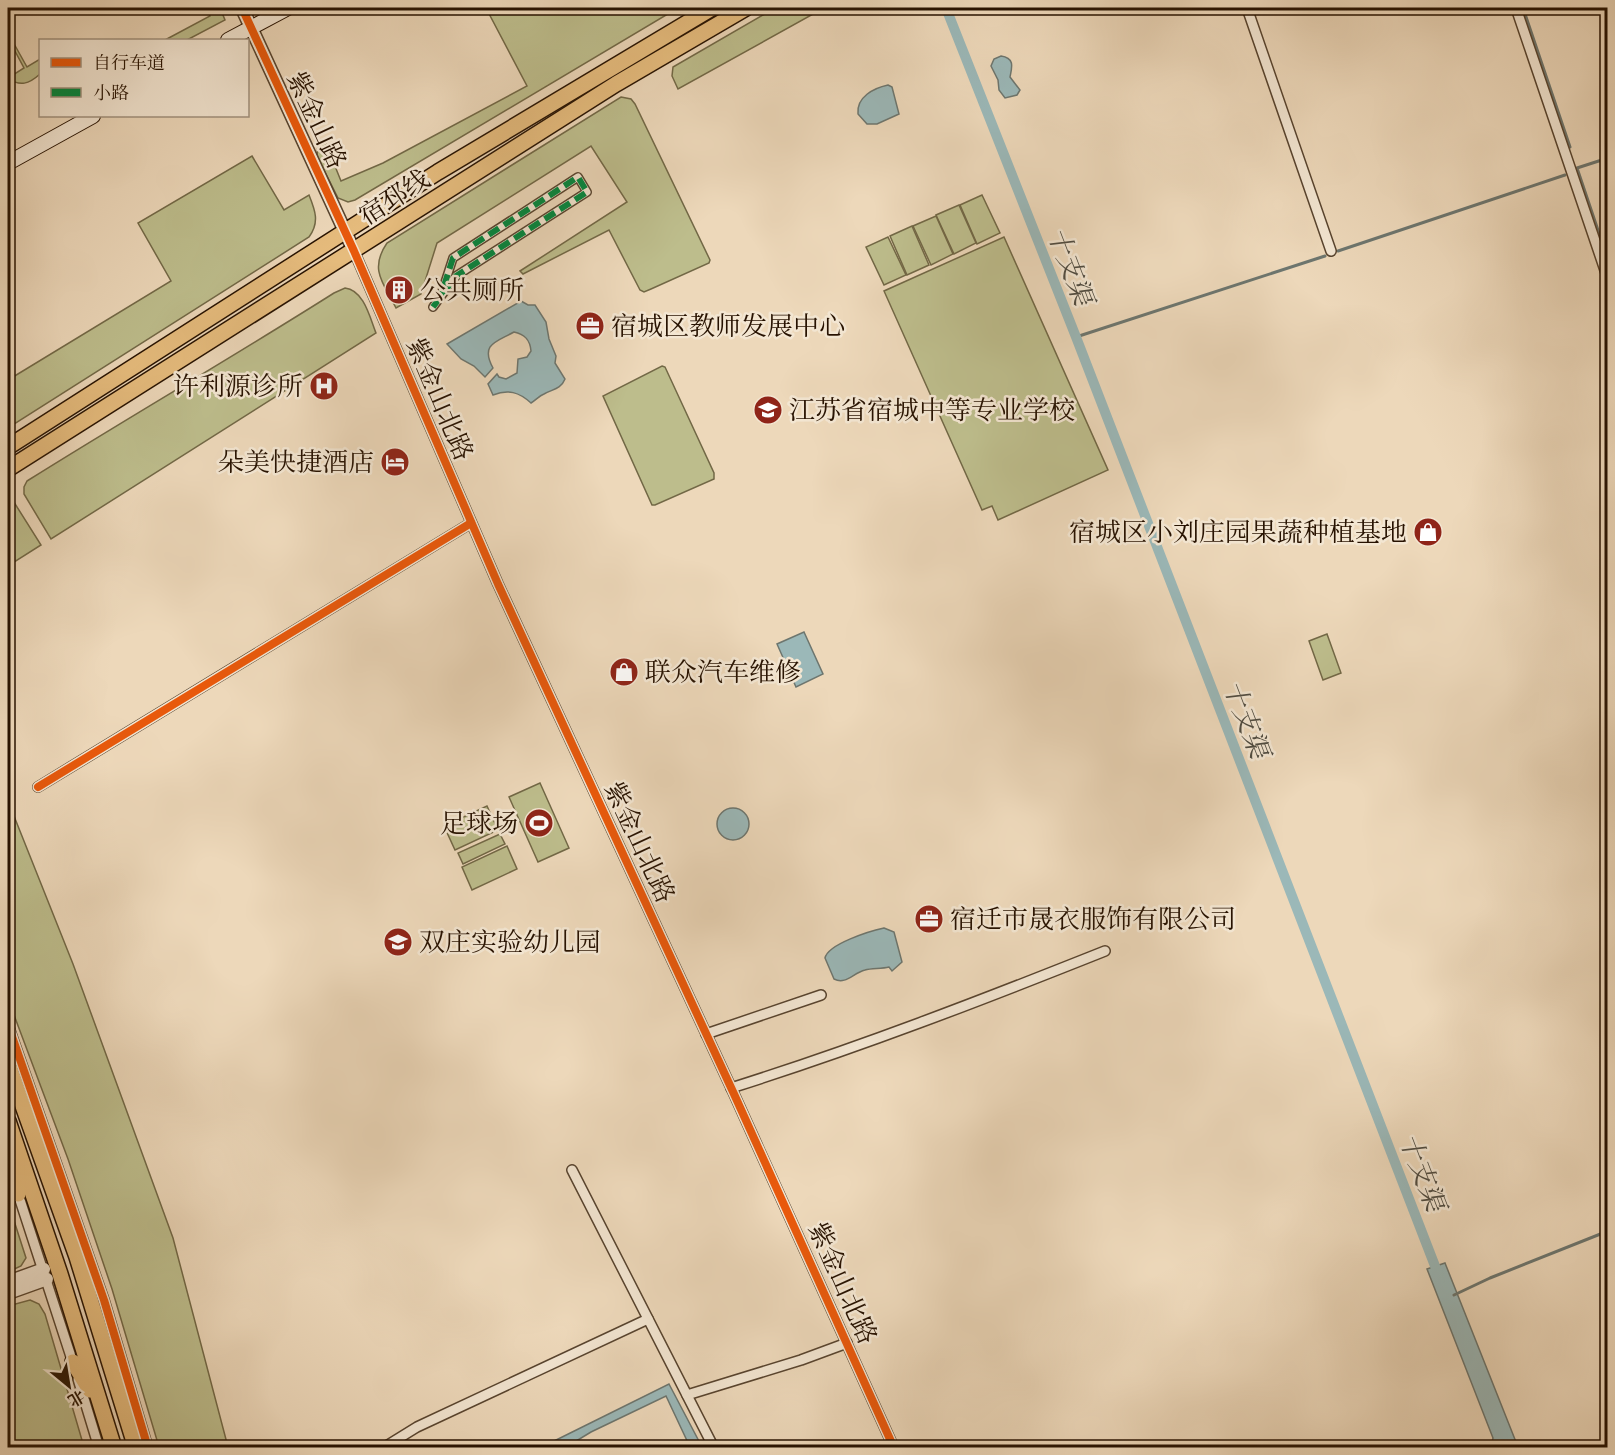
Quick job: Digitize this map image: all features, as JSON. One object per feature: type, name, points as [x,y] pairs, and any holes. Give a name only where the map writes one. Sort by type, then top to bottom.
[{"type":"main road","points":[[230,39],[288,8]]},
{"type":"main road","name":"宿邳线","points":[[8,447],[438,172],[712,8]]},
{"type":"main road","name":"宿邳线","points":[[8,469],[616,84],[747,8]]},
{"type":"main road","points":[[8,163],[91,117]]},
{"type":"main road","points":[[8,1064],[76,1257],[136,1448]]},
{"type":"main road","points":[[8,1121],[55,1257],[114,1448]]},
{"type":"main road","points":[[17,1147],[18,1194]]},
{"type":"main road","points":[[73,1362],[101,1407]]},
{"type":"street","name":"紫金山路","points":[[242,8],[354,251]]},
{"type":"street","points":[[1246,8],[1310,196],[1331,250]]},
{"type":"street","points":[[1516,8],[1608,279]]},
{"type":"street","points":[[433,307],[456,276],[587,192],[578,177],[453,258],[441,295]]},
{"type":"street","name":"紫金山北路","points":[[354,251],[471,523],[894,1448]]},
{"type":"street","points":[[38,787],[471,523]]},
{"type":"street","points":[[731,1088],[799,1067],[984,999],[1105,951]]},
{"type":"street","points":[[706,1034],[821,995]]},
{"type":"street","points":[[8,1025],[100,1290],[148,1448]]},
{"type":"street","points":[[8,1163],[99,1448]]},
{"type":"street","points":[[572,1170],[714,1448]]},
{"type":"street","points":[[8,1282],[45,1274]]},
{"type":"street","points":[[8,1293],[45,1274]]},
{"type":"street","points":[[383,1448],[428,1422],[648,1319]]},
{"type":"street","points":[[687,1395],[801,1360],[847,1343]]},
{"type":"green space","points":[[206,8],[220,8],[225,20],[189,39],[167,39],[210,16]]},
{"type":"green space","points":[[486,8],[678,8],[355,200],[348,202],[338,198],[317,156],[318,142],[324,139],[341,181],[383,163],[527,86]]},
{"type":"green space","points":[[775,8],[824,8],[678,89],[672,76],[673,67]]},
{"type":"green space","points":[[8,33],[27,67],[39,60],[39,75],[32,80],[17,83],[8,78],[24,68],[8,38]]},
{"type":"green space","points":[[621,97],[631,99],[635,104],[710,260],[709,263],[644,292],[640,290],[609,230],[523,274],[520,271],[627,202],[591,146],[437,243],[421,294],[396,308],[380,276],[379,261],[387,243]]},
{"type":"green space","points":[[252,156],[284,210],[309,195],[315,211],[315,221],[309,237],[8,428],[8,380],[171,281],[138,223]]},
{"type":"green space","points":[[982,195],[1000,233],[977,244],[960,205]]},
{"type":"green space","points":[[959,205],[976,243],[954,254],[936,215]]},
{"type":"green space","points":[[936,216],[953,254],[931,265],[913,226]]},
{"type":"green space","points":[[912,226],[929,265],[907,275],[890,236]]},
{"type":"green space","points":[[888,237],[906,275],[884,285],[866,247]]},
{"type":"green space","points":[[1004,237],[1108,470],[998,520],[992,506],[982,510],[884,291]]},
{"type":"green space","points":[[345,288],[352,290],[362,299],[376,333],[51,539],[24,494],[27,481]]},
{"type":"green space","points":[[662,366],[665,367],[714,473],[714,479],[652,505],[603,396]]},
{"type":"green space","points":[[8,496],[41,545],[8,566]]},
{"type":"green space","points":[[1327,634],[1341,673],[1323,680],[1309,641]]},
{"type":"green space","name":"足球场","points":[[540,783],[569,848],[538,862],[509,797]]},
{"type":"green space","points":[[8,801],[73,964],[173,1238],[228,1447],[159,1447],[112,1289],[68,1159],[8,999]]},
{"type":"green space","points":[[487,806],[498,830],[455,850],[444,826]]},
{"type":"green space","points":[[500,834],[505,844],[463,864],[458,853]]},
{"type":"green space","points":[[507,846],[517,869],[472,890],[462,867]]},
{"type":"green space","points":[[8,1202],[26,1258],[21,1266],[8,1272]]},
{"type":"green space","points":[[30,1300],[39,1304],[45,1314],[84,1447],[11,1447],[8,1436],[8,1306]]},
{"type":"water","points":[[1001,56],[1011,61],[1010,77],[1020,90],[1017,95],[1005,98],[999,90],[998,80],[991,66],[994,59]]},
{"type":"water","points":[[888,85],[892,87],[899,114],[877,124],[867,124],[858,114],[860,103],[867,94]]},
{"type":"water","points":[[521,301],[528,305],[535,305],[546,322],[549,339],[556,356],[555,363],[565,379],[559,387],[531,403],[513,393],[504,392],[493,395],[488,384],[497,374],[506,379],[517,373],[518,359],[527,357],[531,351],[528,340],[524,336],[514,332],[492,345],[488,354],[493,368],[485,377],[474,366],[461,359],[447,344]]},
{"type":"water","points":[[804,632],[823,674],[796,687],[777,644]]},
{"type":"water","points":[[733,808],[744,813],[749,824],[744,835],[733,840],[722,835],[717,824],[722,813]]},
{"type":"water","points":[[884,928],[894,932],[902,962],[892,971],[889,967],[871,969],[861,971],[846,980],[834,979],[825,958],[828,953],[841,943]]},
{"type":"water","points":[[1445,1263],[1517,1447],[1491,1447],[1493,1438],[1427,1269]]},
{"type":"water","points":[[669,1384],[702,1447],[690,1447],[666,1396],[591,1432],[568,1446],[542,1447]]},
{"type":"waterway","name":"十支渠","points":[[946,8],[1076,337],[1440,1279]]},
{"type":"waterway","points":[[1523,8],[1570,147]]},
{"type":"waterway","points":[[1608,158],[1577,168],[1608,260]]},
{"type":"waterway","points":[[1338,251],[1565,175]]},
{"type":"waterway","points":[[1076,337],[1325,256]]},
{"type":"waterway","points":[[1454,1295],[1490,1278],[1608,1231]]},
{"type":"marked path","points":[[433,307],[456,276],[587,192],[578,177],[453,258],[441,295]]},
{"type":"cycle path","points":[[242,8],[354,251],[498,584],[734,1094],[894,1448]]},
{"type":"cycle path","points":[[38,787],[471,523]]},
{"type":"cycle path","points":[[8,1025],[104,1300],[148,1448]]},
{"type":"place","name":"公共厕所","points":[[399,290]]},
{"type":"place","name":"宿城区教师发展中心","points":[[590,326]]},
{"type":"place","name":"许利源诊所","points":[[324,386]]},
{"type":"place","name":"江苏省宿城中等专业学校","points":[[768,410]]},
{"type":"place","name":"朵美快捷酒店","points":[[395,462]]},
{"type":"place","name":"宿城区小刘庄园果蔬种植基地","points":[[1428,532]]},
{"type":"place","name":"联众汽车维修","points":[[624,672]]},
{"type":"place","name":"足球场","points":[[539,823]]},
{"type":"place","name":"宿迁市晟衣服饰有限公司","points":[[929,919]]},
{"type":"place","name":"双庄实验幼儿园","points":[[398,942]]}]
